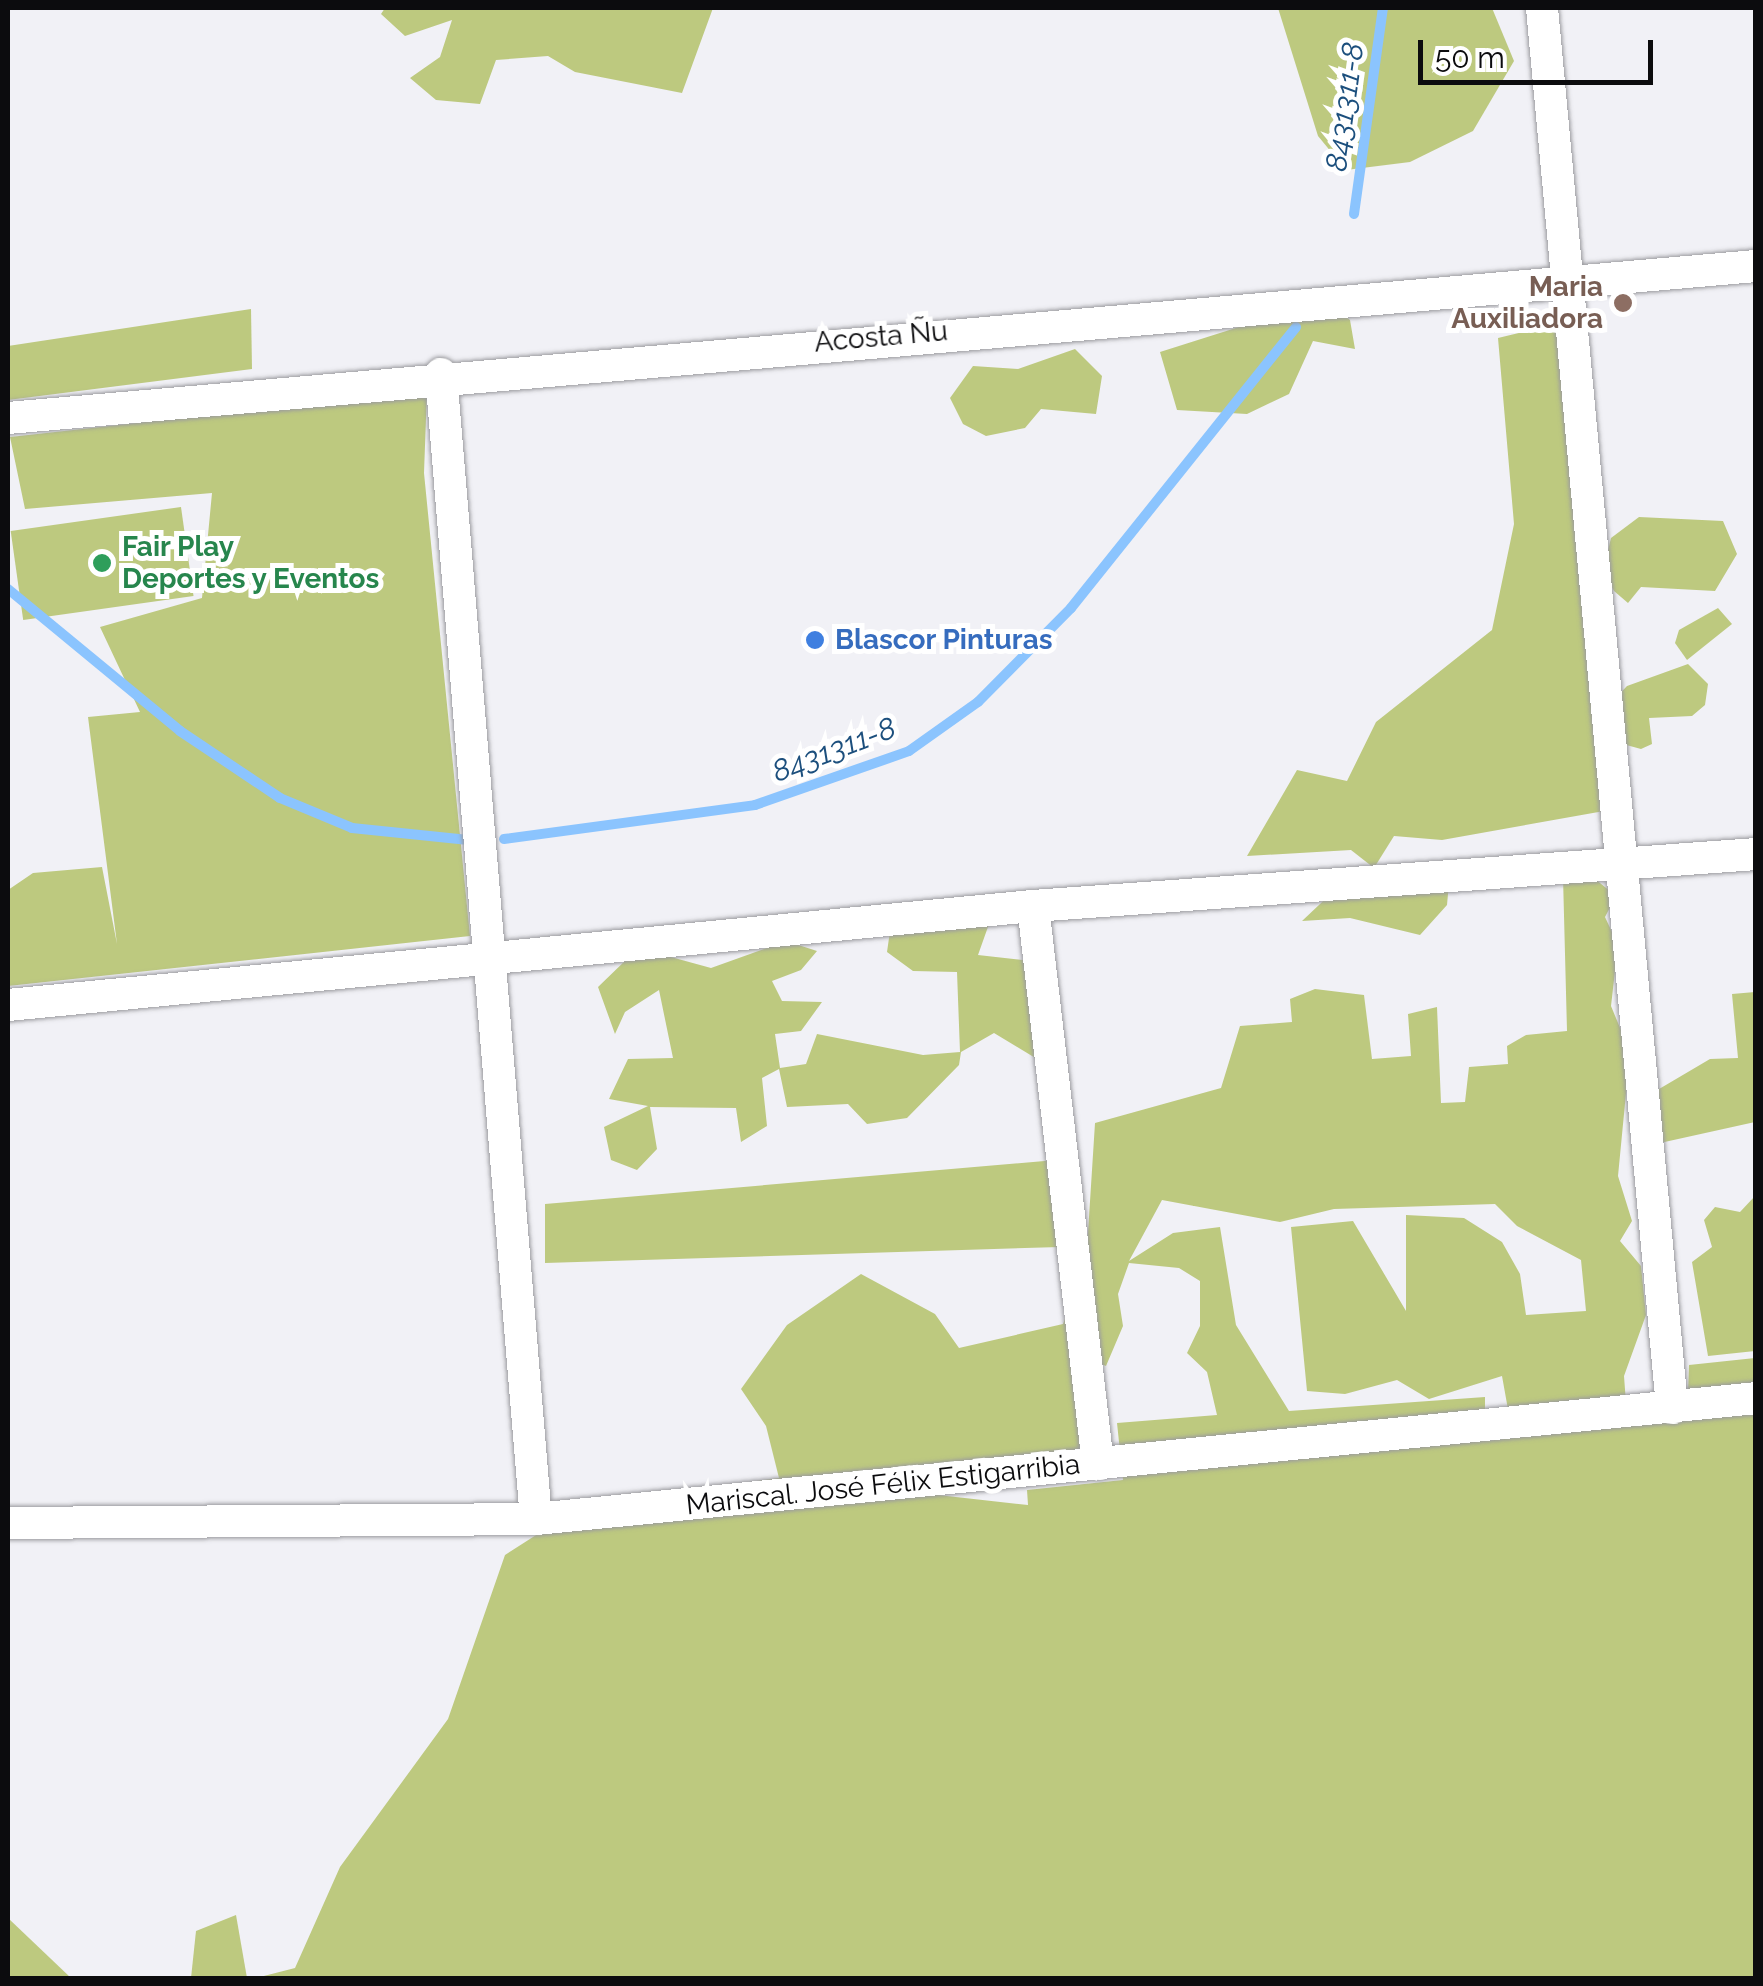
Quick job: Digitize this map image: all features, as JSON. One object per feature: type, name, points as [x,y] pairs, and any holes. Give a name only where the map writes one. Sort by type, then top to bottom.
[{"type":"street","points":[[1542,8],[1563,280],[1627,867],[1672,1408]]},
{"type":"street","name":"Acosta Ñu","points":[[8,418],[442,374],[1756,266]]},
{"type":"street","points":[[442,374],[483,955],[536,1519]]},
{"type":"street","points":[[8,1005],[483,955],[1033,906],[1627,867],[1756,854]]},
{"type":"street","points":[[1033,906],[1098,1464]]},
{"type":"street","name":"Mariscal. José Félix Estigarribia","points":[[8,1523],[536,1519],[1756,1398]]},
{"type":"green space","points":[[385,8],[713,8],[682,93],[575,72],[548,56],[496,60],[480,104],[436,100],[410,78],[440,57],[452,20],[405,36],[381,14]]},
{"type":"green space","points":[[1278,8],[1492,8],[1514,61],[1473,131],[1410,162],[1346,170],[1318,136]]},
{"type":"green space","points":[[1324,300],[1350,320],[1355,349],[1313,341],[1289,394],[1247,414],[1177,410],[1160,352]]},
{"type":"green space","points":[[251,309],[252,369],[8,400],[8,346]]},
{"type":"green space","points":[[1568,321],[1621,808],[1442,840],[1394,836],[1374,868],[1351,850],[1247,856],[1297,770],[1347,781],[1376,722],[1492,630],[1514,524],[1498,338]]},
{"type":"green space","points":[[1075,349],[1102,376],[1096,414],[1041,409],[1025,428],[986,436],[963,424],[950,398],[973,366],[1018,369]]},
{"type":"green space","points":[[427,391],[424,473],[470,936],[8,986],[8,890],[33,873],[102,867],[117,944],[88,717],[140,712],[100,627],[202,598],[212,493],[25,509],[10,437]]},
{"type":"green space","name":"Fair Play Deportes y Eventos","points":[[181,507],[194,596],[23,620],[11,531]]},
{"type":"green space","points":[[1639,517],[1723,521],[1737,554],[1715,591],[1641,587],[1628,603],[1614,591],[1603,571],[1611,538]]},
{"type":"green space","points":[[1718,608],[1732,624],[1687,660],[1675,643],[1679,630]]},
{"type":"green space","points":[[1688,664],[1708,684],[1705,705],[1692,716],[1649,718],[1652,744],[1641,749],[1619,743],[1612,702],[1627,686]]},
{"type":"green space","points":[[1563,877],[1595,879],[1616,896],[1605,917],[1618,945],[1611,1006],[1630,1052],[1618,1176],[1632,1221],[1620,1241],[1641,1266],[1646,1315],[1624,1376],[1626,1403],[1509,1415],[1502,1376],[1429,1399],[1397,1380],[1345,1394],[1307,1391],[1291,1227],[1353,1221],[1406,1311],[1406,1215],[1464,1218],[1502,1242],[1520,1274],[1526,1315],[1586,1311],[1581,1260],[1517,1226],[1495,1204],[1334,1209],[1280,1222],[1162,1200],[1129,1261],[1173,1233],[1220,1227],[1236,1325],[1289,1411],[1485,1397],[1485,1441],[1687,1420],[1689,1365],[1755,1358],[1755,1978],[256,1978],[295,1968],[340,1867],[448,1719],[505,1555],[583,1505],[779,1478],[766,1426],[741,1389],[787,1325],[861,1274],[935,1314],[959,1348],[1063,1324],[1086,1264],[1095,1123],[1221,1088],[1240,1026],[1292,1022],[1290,999],[1315,989],[1364,995],[1372,1059],[1411,1056],[1408,1014],[1437,1007],[1441,1103],[1465,1102],[1469,1067],[1508,1064],[1507,1046],[1526,1035],[1567,1031]],"holes":[[[1129,1263],[1179,1268],[1200,1281],[1200,1326],[1187,1353],[1207,1372],[1217,1415],[1117,1423],[1123,1480],[1027,1490],[1028,1505],[787,1478],[1088,1455],[1086,1358],[1106,1366],[1123,1326],[1118,1294]]]},
{"type":"green space","points":[[1449,883],[1447,905],[1420,935],[1350,918],[1302,921],[1338,887]]},
{"type":"green space","points":[[989,924],[978,955],[1031,961],[1037,1059],[994,1033],[961,1052],[959,1065],[907,1118],[867,1124],[848,1104],[787,1107],[779,1069],[762,1078],[767,1126],[741,1142],[736,1108],[650,1107],[657,1149],[637,1170],[611,1160],[604,1127],[648,1106],[609,1099],[628,1059],[673,1058],[659,990],[625,1012],[615,1034],[598,987],[628,958],[649,951],[711,968],[786,941],[817,951],[801,970],[772,981],[782,1001],[822,1002],[801,1031],[775,1034],[780,1068],[806,1064],[817,1034],[923,1055],[960,1052],[957,972],[913,971],[887,952],[890,931]]},
{"type":"green space","points":[[1755,992],[1755,1122],[1660,1143],[1654,1092],[1710,1059],[1738,1058],[1732,994]]},
{"type":"green space","points":[[1056,1160],[1060,1247],[545,1263],[545,1204]]},
{"type":"green space","points":[[1755,1196],[1755,1351],[1708,1356],[1692,1262],[1712,1247],[1704,1220],[1715,1207],[1740,1212]]},
{"type":"green space","points":[[236,1915],[247,1978],[191,1978],[196,1931]]},
{"type":"green space","points":[[8,1918],[71,1978],[8,1978]]},
{"type":"waterway","name":"8431311-8","points":[[1354,214],[1383,8]]},
{"type":"waterway","name":"8431311-8","points":[[504,839],[755,805],[909,751],[978,702],[1071,608],[1296,327]]},
{"type":"waterway","name":"8431311-8","points":[[8,589],[180,731],[280,798],[352,828],[468,840]]},
{"type":"place","name":"Maria Auxiliadora","points":[[1623,303]]},
{"type":"place","name":"Fair Play Deportes y Eventos","points":[[102,563]]},
{"type":"place","name":"Blascor Pinturas","points":[[815,640]]}]
